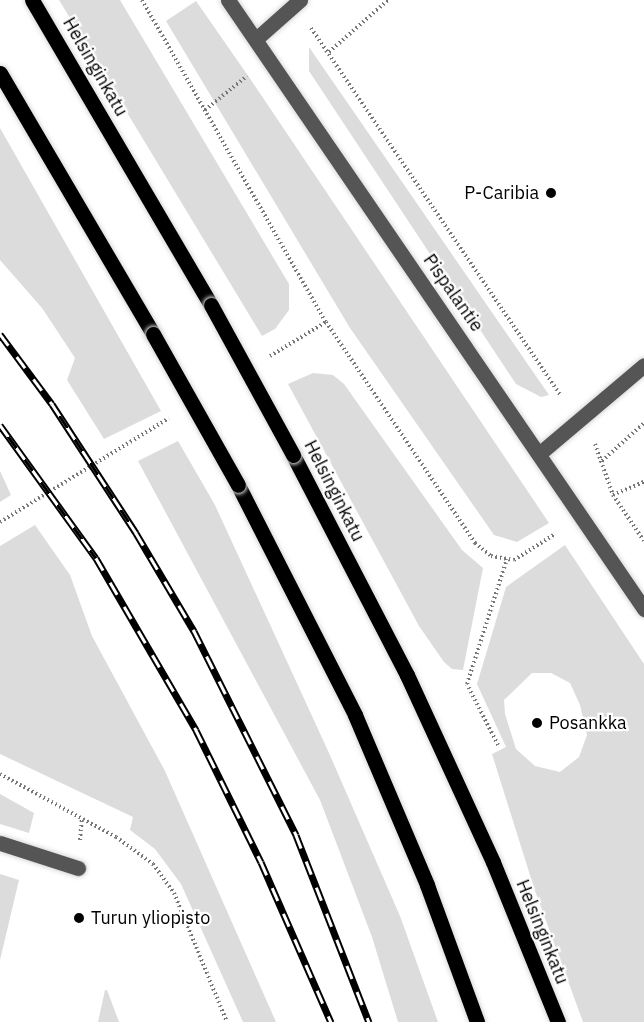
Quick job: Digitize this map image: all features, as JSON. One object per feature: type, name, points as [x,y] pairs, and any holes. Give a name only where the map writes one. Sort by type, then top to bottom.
[{"type":"main road","name":"Helsinginkatu","points":[[32,0],[211,305],[293,455],[407,675],[493,862],[558,1022]]},
{"type":"main road","points":[[0,73],[153,334],[238,485],[355,715],[427,885],[477,1022]]},
{"type":"street","name":"Pispalantie","points":[[228,0],[540,453],[644,609]]},
{"type":"street","points":[[256,39],[298,2]]},
{"type":"street","points":[[540,453],[580,422],[644,365]]},
{"type":"street","points":[[0,843],[78,868]]},
{"type":"path","points":[[142,0],[326,322],[475,543],[491,556],[514,560],[555,534]]},
{"type":"path","points":[[329,52],[388,0]]},
{"type":"path","points":[[298,2],[329,52],[580,422],[602,461],[613,495],[644,542]]},
{"type":"path","points":[[205,110],[269,59]]},
{"type":"path","points":[[602,461],[644,423]]},
{"type":"path","points":[[613,495],[644,482]]},
{"type":"path","points":[[0,522],[24,508]]},
{"type":"path","points":[[498,744],[467,684],[507,559]]},
{"type":"path","points":[[0,774],[116,837],[153,864],[174,893],[227,1022]]},
{"type":"shaded area","points":[[59,0],[120,0],[289,284],[289,310],[275,329],[262,336]]},
{"type":"shaded area","points":[[196,1],[549,523],[517,542],[494,535],[350,328],[166,21]]},
{"type":"shaded area","points":[[309,47],[549,395],[541,397],[516,384],[309,71]]},
{"type":"shaded area","points":[[0,128],[161,411],[104,439],[67,380],[75,358],[42,308],[0,260]]},
{"type":"shaded area","points":[[313,373],[333,375],[344,384],[462,550],[483,568],[463,670],[452,669],[444,662],[419,626],[288,384]]},
{"type":"shaded area","points":[[178,441],[215,505],[329,753],[400,916],[438,1022],[398,1022],[372,937],[320,800],[138,461]]},
{"type":"shaded area","points":[[0,471],[11,495],[0,502]]},
{"type":"shaded area","points":[[35,525],[70,575],[92,636],[165,771],[276,1022],[243,1022],[181,884],[155,849],[130,830],[133,817],[0,754],[0,546]]},
{"type":"shaded area","points":[[565,545],[644,664],[644,1022],[583,1022],[534,888],[492,754],[506,747],[477,684],[506,587]],"holes":[[[532,673],[551,673],[570,683],[580,705],[587,735],[579,757],[560,772],[535,766],[516,749],[505,714],[504,700]]]},
{"type":"shaded area","points":[[0,794],[34,813],[29,833],[0,824]]},
{"type":"shaded area","points":[[0,874],[19,880],[0,960]]},
{"type":"shaded area","points":[[105,990],[107,990],[119,1022],[98,1022]]},
{"type":"railway","points":[[0,334],[52,404],[136,533],[194,631],[296,835],[369,1022]]},
{"type":"railway","points":[[0,425],[96,558],[196,730],[261,862],[331,1022]]},
{"type":"place","name":"P-Caribia","points":[[551,193]]},
{"type":"place","name":"Posankka","points":[[537,723]]},
{"type":"place","name":"Turun yliopisto","points":[[79,918]]}]
